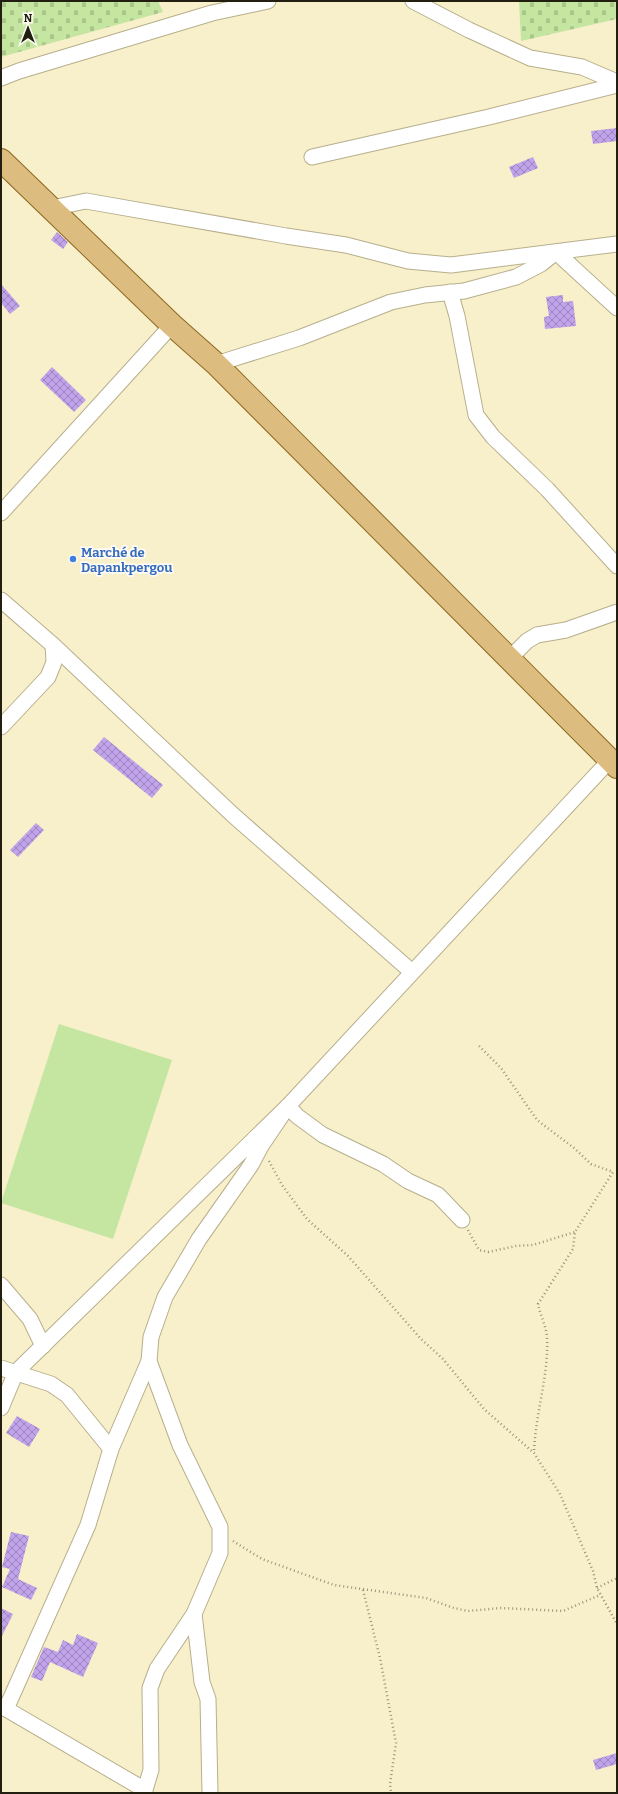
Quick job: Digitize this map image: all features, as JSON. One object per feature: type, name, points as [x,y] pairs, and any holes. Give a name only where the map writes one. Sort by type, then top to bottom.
[{"type":"main road","points":[[1,160],[172,325],[216,364],[614,764]]},
{"type":"street","points":[[1,78],[213,7],[268,1]]},
{"type":"street","points":[[413,1],[530,58],[582,66],[617,84]]},
{"type":"street","points":[[312,157],[489,117],[617,84]]},
{"type":"street","points":[[52,208],[86,201],[346,245],[408,261],[451,265],[617,244]]},
{"type":"street","points":[[216,364],[292,340],[391,302],[425,295],[483,287],[516,277],[541,264],[556,252]]},
{"type":"street","points":[[556,252],[617,308]]},
{"type":"street","points":[[450,292],[457,316],[476,415],[493,437],[547,489],[617,566]]},
{"type":"street","points":[[1,513],[172,325]]},
{"type":"street","points":[[1,600],[53,645],[233,815],[412,972]]},
{"type":"street","points":[[509,659],[527,641],[537,635],[566,630],[617,612]]},
{"type":"street","points":[[1,727],[48,677],[54,662],[53,645]]},
{"type":"street","points":[[1,1408],[16,1372],[288,1106],[412,972],[614,764]]},
{"type":"street","points":[[149,1361],[180,1444],[220,1527],[220,1553],[194,1614],[157,1668],[150,1688],[152,1770],[145,1791],[4,1707],[88,1525],[111,1449],[149,1361],[151,1337],[166,1296],[199,1239],[251,1165],[261,1146],[288,1106]]},
{"type":"street","points":[[288,1106],[297,1116],[323,1135],[383,1164],[408,1181],[438,1195],[462,1220]]},
{"type":"street","points":[[1,1285],[30,1319],[43,1346]]},
{"type":"street","points":[[1,1368],[51,1384],[67,1395],[111,1449]]},
{"type":"street","points":[[194,1614],[202,1682],[208,1699],[210,1793]]},
{"type":"path","points":[[479,1046],[501,1068],[537,1120],[574,1148],[591,1164],[613,1172],[575,1232],[573,1248],[538,1304],[544,1318],[547,1335],[547,1354],[542,1402],[534,1433],[534,1453]]},
{"type":"path","points":[[261,1146],[274,1173],[307,1219],[348,1256],[421,1339],[443,1359],[484,1409],[534,1453],[560,1494],[593,1571],[600,1595],[617,1624]]},
{"type":"path","points":[[462,1220],[479,1250],[488,1252],[516,1246],[533,1245],[575,1232]]},
{"type":"path","points":[[220,1527],[237,1545],[262,1559],[334,1585],[426,1598],[454,1608],[468,1611],[501,1608],[563,1611],[600,1595]]},
{"type":"path","points":[[597,1588],[617,1578]]},
{"type":"path","points":[[363,1590],[380,1658],[396,1743],[390,1784],[391,1793]]},
{"type":"green space","points":[[1,1],[158,1],[163,12],[1,57]]},
{"type":"green space","points":[[519,1],[617,1],[617,19],[521,41]]},
{"type":"green space","points":[[59,1024],[172,1060],[113,1239],[1,1203]]},
{"type":"building","points":[[617,128],[617,141],[593,144],[591,131]]},
{"type":"building","points":[[533,157],[538,168],[514,178],[509,167]]},
{"type":"building","points":[[57,232],[68,242],[63,249],[51,240]]},
{"type":"building","points":[[1,284],[20,306],[10,314],[1,303]]},
{"type":"building","points":[[563,295],[563,302],[573,301],[576,326],[545,329],[544,317],[549,316],[546,297]]},
{"type":"building","points":[[52,367],[86,400],[74,412],[40,380]]},
{"type":"building","points":[[104,737],[163,785],[152,798],[93,750]]},
{"type":"building","points":[[36,823],[44,830],[18,857],[10,850]]},
{"type":"building","points":[[17,1416],[40,1429],[29,1447],[6,1433]]},
{"type":"building","points":[[11,1532],[29,1536],[18,1579],[37,1588],[31,1600],[2,1587],[10,1569],[2,1567]]},
{"type":"building","points":[[1,1608],[13,1614],[1,1638]]},
{"type":"building","points":[[77,1634],[98,1643],[83,1677],[50,1662],[42,1681],[31,1677],[44,1647],[58,1652],[63,1640],[73,1645]]},
{"type":"building","points":[[617,1753],[617,1764],[596,1770],[593,1760]]},
{"type":"place","name":"Marché de Dapankpergou","points":[[73,559]]}]
